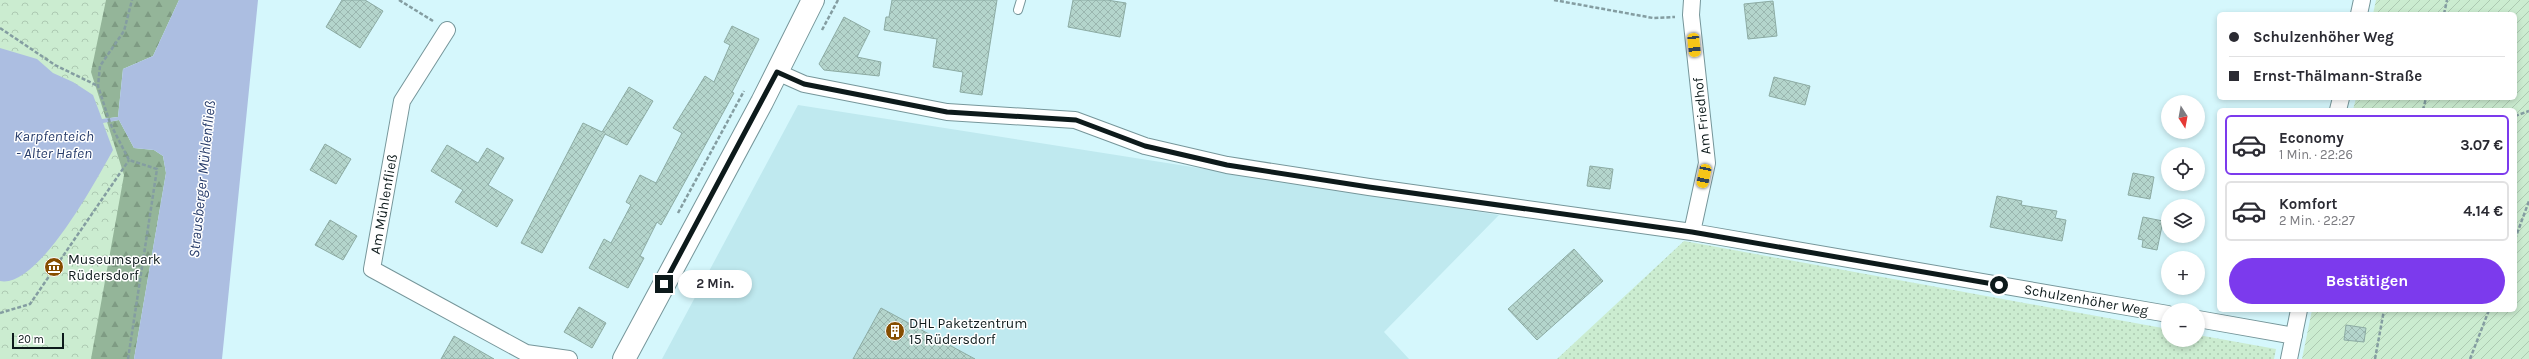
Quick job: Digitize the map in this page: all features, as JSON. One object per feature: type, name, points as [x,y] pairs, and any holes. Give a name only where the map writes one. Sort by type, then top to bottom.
[{"type":"main road","points":[[625,358],[777,72],[813,0]]},
{"type":"street","points":[[2359,12],[2362,0]]},
{"type":"street","name":"Am Friedhof","points":[[1692,8],[1707,163],[1692,232]]},
{"type":"street","name":"Am Mühlenfließ","points":[[447,30],[402,101],[372,269],[526,353],[569,359]]},
{"type":"street","name":"Schulzenhöher Weg","points":[[777,72],[804,84],[947,112],[1076,120],[1145,146],[1227,165],[1369,187],[1692,232],[2161,313]]},
{"type":"street","points":[[2289,359],[2299,312]]},
{"type":"street","points":[[2205,320],[2294,336]]},
{"type":"lane","points":[[1018,10],[1021,0]]},
{"type":"path","points":[[128,359],[157,169],[129,160],[107,116],[98,86],[100,66],[124,31],[132,0]]},
{"type":"path","points":[[399,0],[447,30]]},
{"type":"path","points":[[1554,0],[1653,18],[1692,8]]},
{"type":"path","points":[[2444,12],[2447,0]]},
{"type":"path","points":[[0,28],[55,65],[98,86]]},
{"type":"path","points":[[2517,115],[2529,111]]},
{"type":"path","points":[[0,313],[30,304],[129,160]]},
{"type":"path","points":[[2517,234],[2529,201]]},
{"type":"path","points":[[2374,359],[2384,312]]},
{"type":"path","points":[[2470,359],[2488,312]]},
{"type":"shaded area","points":[[798,105],[1499,215],[1384,332],[1409,359],[662,359]]},
{"type":"green space","points":[[0,0],[179,0],[153,56],[123,69],[118,117],[102,119]]},
{"type":"green space","name":"Museumspark Rüdersdorf","points":[[0,0],[106,0],[91,72],[124,175],[91,359],[0,359]]},
{"type":"green space","points":[[2376,0],[2529,0],[2529,359],[2302,359],[2312,312],[2517,312],[2517,108],[2354,108],[2356,100],[2517,100],[2517,12],[2373,12]]},
{"type":"green space","points":[[119,120],[134,148],[154,150],[163,156],[166,173],[134,359],[0,359],[0,281],[102,123]]},
{"type":"green space","points":[[1684,241],[2161,328],[2161,347],[2205,347],[2205,336],[2276,349],[2274,359],[1557,359]]},
{"type":"water","points":[[179,0],[258,0],[222,359],[134,359],[166,173],[163,156],[154,150],[134,148],[119,120],[103,123],[113,150],[80,206],[48,251],[31,268],[15,279],[0,281],[0,48],[37,59],[53,73],[73,82],[93,95],[102,119],[118,117],[123,69],[153,56]]},
{"type":"building","points":[[342,0],[365,0],[383,11],[360,48],[326,27]]},
{"type":"building","points":[[892,0],[997,0],[982,95],[960,92],[963,72],[933,67],[937,39],[884,30],[886,17],[889,17]]},
{"type":"building","points":[[1073,0],[1107,0],[1126,3],[1120,37],[1068,27]]},
{"type":"building","points":[[1773,1],[1777,36],[1748,39],[1744,4]]},
{"type":"building","points":[[844,17],[870,31],[857,57],[881,62],[879,76],[824,70],[819,64]]},
{"type":"building","points":[[732,26],[759,39],[732,92],[734,93],[661,225],[657,222],[640,256],[644,258],[628,288],[589,268],[604,239],[611,243],[631,205],[626,202],[640,175],[656,183],[682,133],[673,128],[705,76],[714,82],[730,45],[724,42]]},
{"type":"building","points":[[1774,77],[1810,86],[1805,105],[1769,96]]},
{"type":"building","points":[[629,87],[653,101],[627,145],[605,134],[542,253],[521,243],[583,123],[602,132]]},
{"type":"building","points":[[325,144],[351,159],[336,184],[310,170]]},
{"type":"building","points":[[447,145],[478,163],[487,148],[504,158],[488,185],[513,200],[497,227],[455,202],[463,190],[431,171]]},
{"type":"building","points":[[1590,166],[1613,169],[1610,189],[1587,186]]},
{"type":"building","points":[[2133,173],[2154,177],[2150,199],[2128,195]]},
{"type":"building","points":[[1997,196],[2022,201],[2021,205],[2057,211],[2055,218],[2066,220],[2062,241],[1990,227]]},
{"type":"building","points":[[2143,217],[2161,221],[2161,231],[2157,250],[2142,247],[2143,240],[2138,239]]},
{"type":"building","points":[[330,220],[357,236],[343,260],[315,245]]},
{"type":"building","points":[[1574,249],[1603,281],[1537,340],[1508,309]]},
{"type":"building","points":[[579,307],[606,323],[592,348],[564,332]]},
{"type":"building","name":"DHL Paketzentrum 15 Rüdersdorf","points":[[881,308],[975,359],[853,359]]},
{"type":"building","points":[[2346,325],[2366,328],[2364,342],[2344,340]]},
{"type":"building","points":[[454,336],[494,359],[441,359]]},
{"type":"place","name":"Museumspark Rüdersdorf","points":[[54,267]]},
{"type":"place","name":"DHL Paketzentrum 15 Rüdersdorf","points":[[895,331]]},
{"type":"route","points":[[664,284],[777,72],[804,84],[947,112],[1076,120],[1145,146],[1227,165],[1369,187],[1692,232],[1999,285]]},
{"type":"water label","name":"Karpfenteich - Alter Hafen","points":[[54,144]]},
{"type":"water label","name":"Strausberger Mühlenfließ","points":[[202,179]]}]
